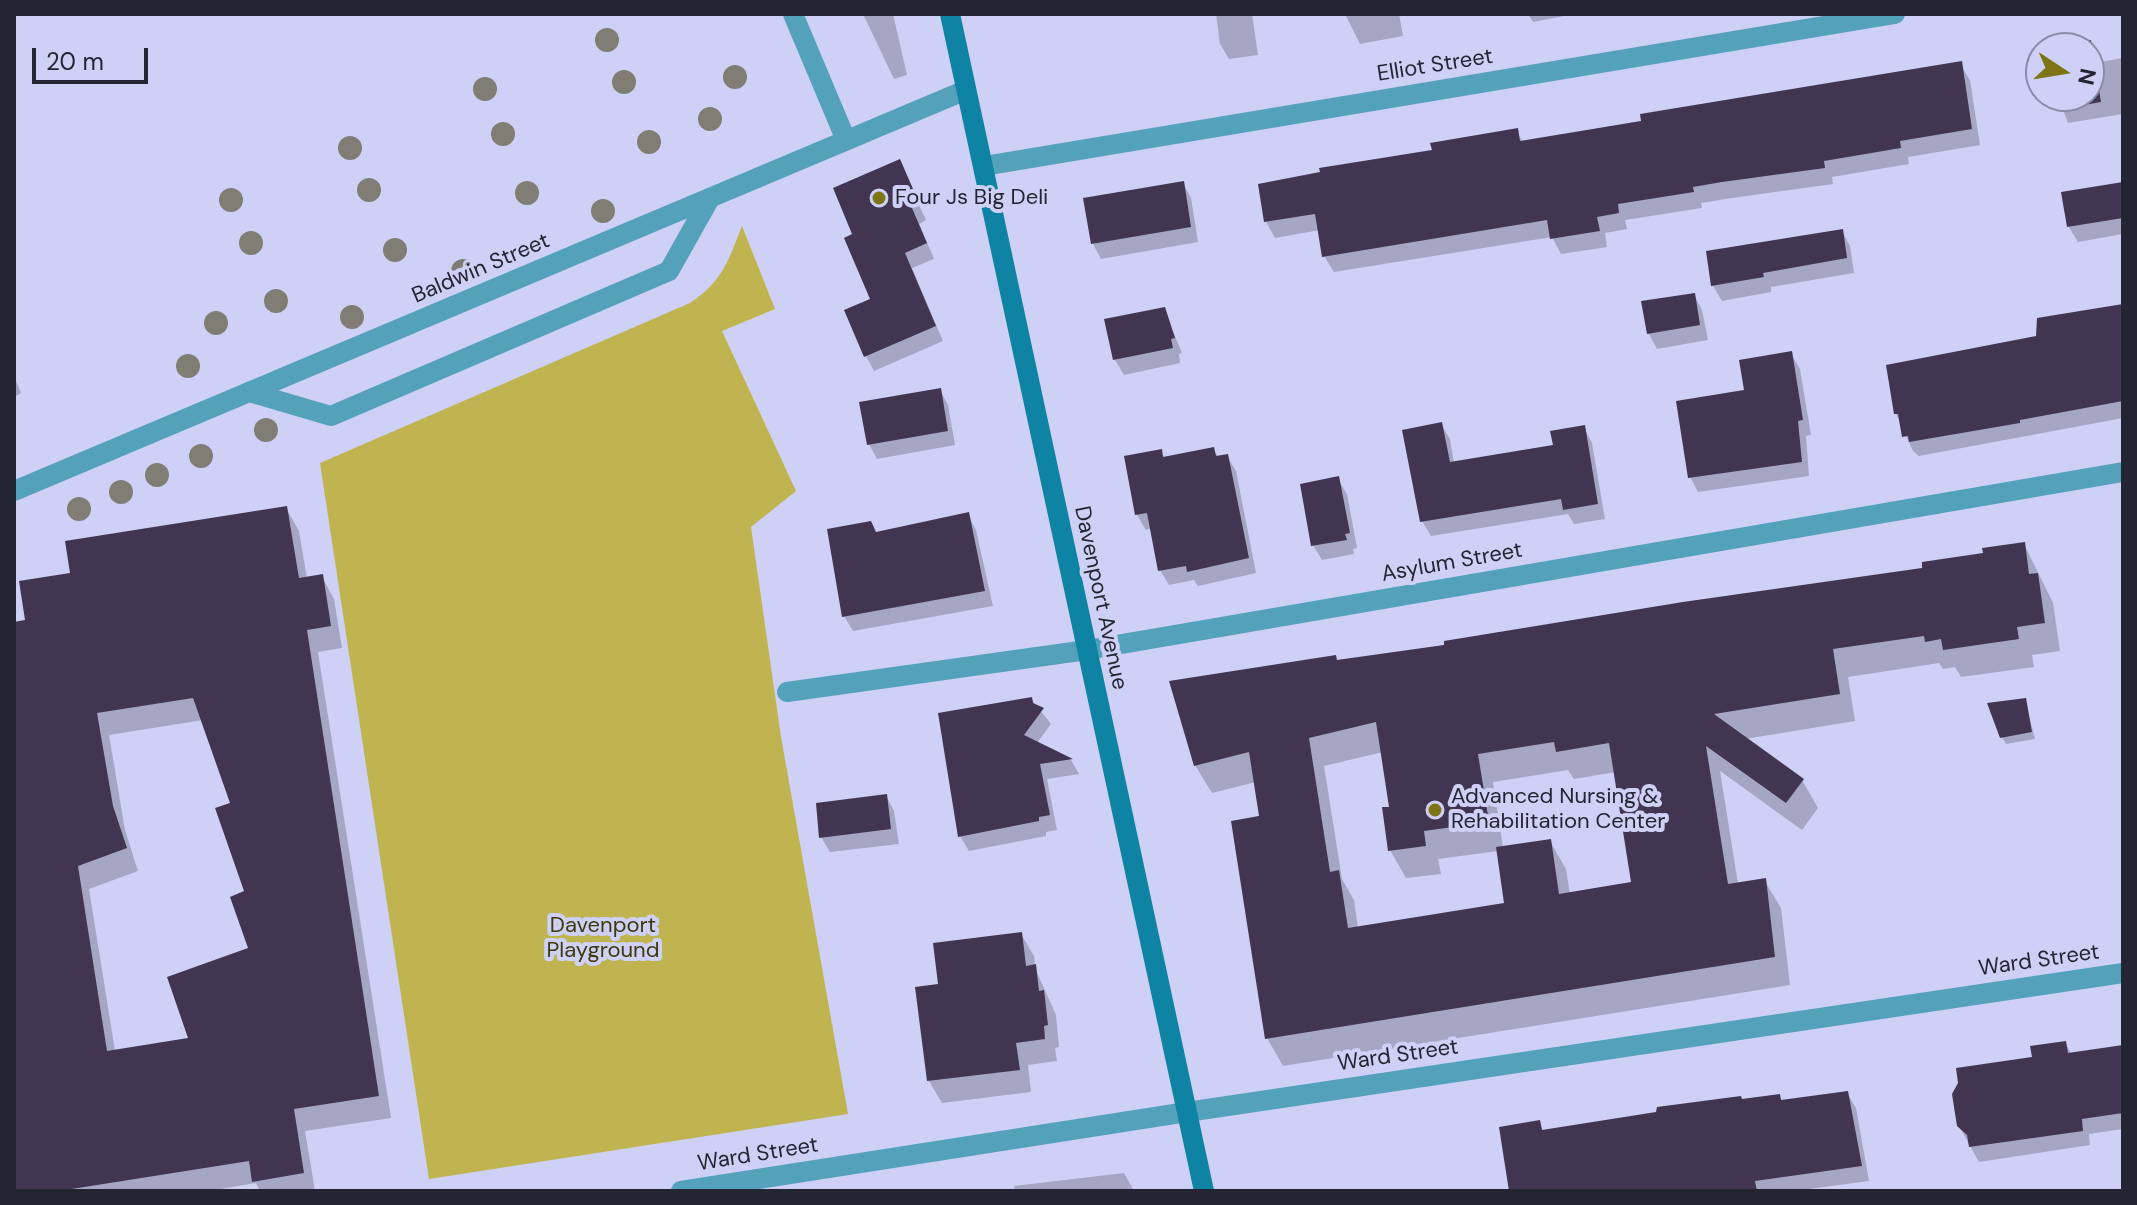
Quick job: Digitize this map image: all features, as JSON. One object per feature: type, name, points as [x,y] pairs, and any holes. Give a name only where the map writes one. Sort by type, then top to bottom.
[{"type":"main road","name":"Davenport Avenue","points":[[950,14],[1204,1191]]},
{"type":"street","points":[[793,14],[846,140]]},
{"type":"street","name":"Elliot Street","points":[[984,166],[1895,14]]},
{"type":"street","name":"Baldwin Street","points":[[14,491],[966,90]]},
{"type":"street","points":[[249,392],[331,416],[669,271],[710,198]]},
{"type":"street","name":"Asylum Street","points":[[787,692],[1087,650],[2123,472]]},
{"type":"street","name":"Ward Street","points":[[681,1191],[1187,1112],[2123,973]]},
{"type":"green space","name":"Davenport Playground","points":[[742,226],[775,309],[722,331],[796,491],[751,527],[781,737],[848,1114],[429,1179],[320,463],[690,303],[717,278]]},
{"type":"building","points":[[1962,61],[1972,129],[1900,141],[1901,148],[1824,161],[1825,168],[1693,187],[1694,192],[1618,204],[1619,213],[1597,217],[1600,231],[1550,239],[1547,220],[1322,257],[1315,214],[1264,222],[1258,184],[1320,172],[1319,168],[1432,150],[1430,143],[1518,128],[1520,141],[1641,121],[1640,114]]},
{"type":"building","points":[[900,159],[920,205],[912,208],[927,243],[905,253],[936,326],[864,357],[844,310],[870,299],[844,238],[852,234],[833,188]]},
{"type":"building","points":[[1184,181],[1191,227],[1091,244],[1083,198]]},
{"type":"building","points":[[2123,182],[2123,218],[2067,227],[2061,192]]},
{"type":"building","points":[[1843,229],[1847,258],[1711,286],[1706,251]]},
{"type":"building","points":[[1695,293],[1700,325],[1647,334],[1641,301]]},
{"type":"building","points":[[2123,304],[2123,401],[1909,442],[1908,436],[1902,437],[1898,414],[1894,414],[1886,365],[2036,336],[2037,318]]},
{"type":"building","points":[[1165,307],[1175,338],[1171,339],[1173,348],[1113,360],[1104,319]]},
{"type":"building","points":[[1792,351],[1803,420],[1798,421],[1802,462],[1688,478],[1676,401],[1744,390],[1739,360]]},
{"type":"building","points":[[941,388],[948,431],[867,445],[859,402]]},
{"type":"building","points":[[1442,422],[1450,462],[1553,445],[1550,431],[1585,425],[1598,504],[1563,510],[1561,499],[1420,522],[1402,430]]},
{"type":"building","points":[[1214,447],[1216,456],[1228,454],[1249,558],[1187,572],[1186,566],[1158,571],[1147,513],[1135,515],[1124,456],[1162,449],[1163,457]]},
{"type":"building","points":[[1339,476],[1350,533],[1345,534],[1347,540],[1311,546],[1300,484]]},
{"type":"building","points":[[287,506],[299,578],[323,574],[331,626],[307,630],[379,1096],[294,1109],[304,1173],[252,1182],[249,1161],[59,1191],[14,1191],[14,622],[25,620],[19,581],[70,573],[65,541]],"holes":[[[193,698],[230,803],[215,808],[244,891],[230,897],[248,948],[167,977],[188,1038],[107,1051],[78,866],[127,848],[113,806],[97,713]]]},
{"type":"building","points":[[969,512],[985,591],[842,617],[827,529],[871,521],[876,532]]},
{"type":"building","name":"Advanced Nursing & Rehabilitation Center","points":[[2025,542],[2029,574],[2038,573],[2045,623],[2017,627],[2019,639],[1943,650],[1941,639],[1925,642],[1924,636],[1833,649],[1840,694],[1714,714],[1804,779],[1786,803],[1706,746],[1728,884],[1766,878],[1775,957],[1265,1039],[1231,821],[1259,816],[1249,752],[1194,766],[1169,681],[1336,655],[1337,660],[1444,645],[1444,641],[1683,602],[1922,568],[1922,562],[1983,553],[1982,548]],"holes":[[[1376,722],[1389,807],[1382,807],[1388,851],[1426,846],[1424,831],[1489,822],[1478,754],[1554,742],[1556,752],[1609,743],[1631,882],[1559,894],[1551,839],[1496,847],[1504,903],[1348,928],[1339,870],[1330,872],[1309,738]]]},
{"type":"building","points":[[1032,697],[1033,703],[1044,708],[1024,735],[1073,759],[1040,764],[1050,815],[1039,817],[1039,821],[958,837],[938,713]]},
{"type":"building","points":[[2026,698],[2032,732],[2000,738],[1987,703]]},
{"type":"building","points":[[887,794],[891,829],[819,838],[816,803]]},
{"type":"building","points":[[1022,932],[1026,966],[1036,964],[1039,991],[1044,990],[1048,1025],[1044,1026],[1045,1039],[1016,1043],[1020,1070],[927,1081],[915,987],[938,984],[933,943]]},
{"type":"building","points":[[2066,1041],[2068,1053],[2123,1045],[2123,1113],[2082,1119],[2083,1131],[1969,1147],[1967,1135],[1957,1126],[1952,1094],[1958,1083],[1956,1068],[2032,1057],[2030,1046]]},
{"type":"building","points":[[1848,1091],[1862,1166],[1755,1181],[1757,1191],[1509,1191],[1499,1127],[1540,1120],[1542,1130],[1656,1112],[1657,1107],[1741,1096],[1742,1099],[1780,1094],[1781,1100]]},
{"type":"place","name":"Four Js Big Deli","points":[[879,198]]},
{"type":"place","name":"Advanced Nursing & Rehabilitation Center","points":[[1435,810]]}]
